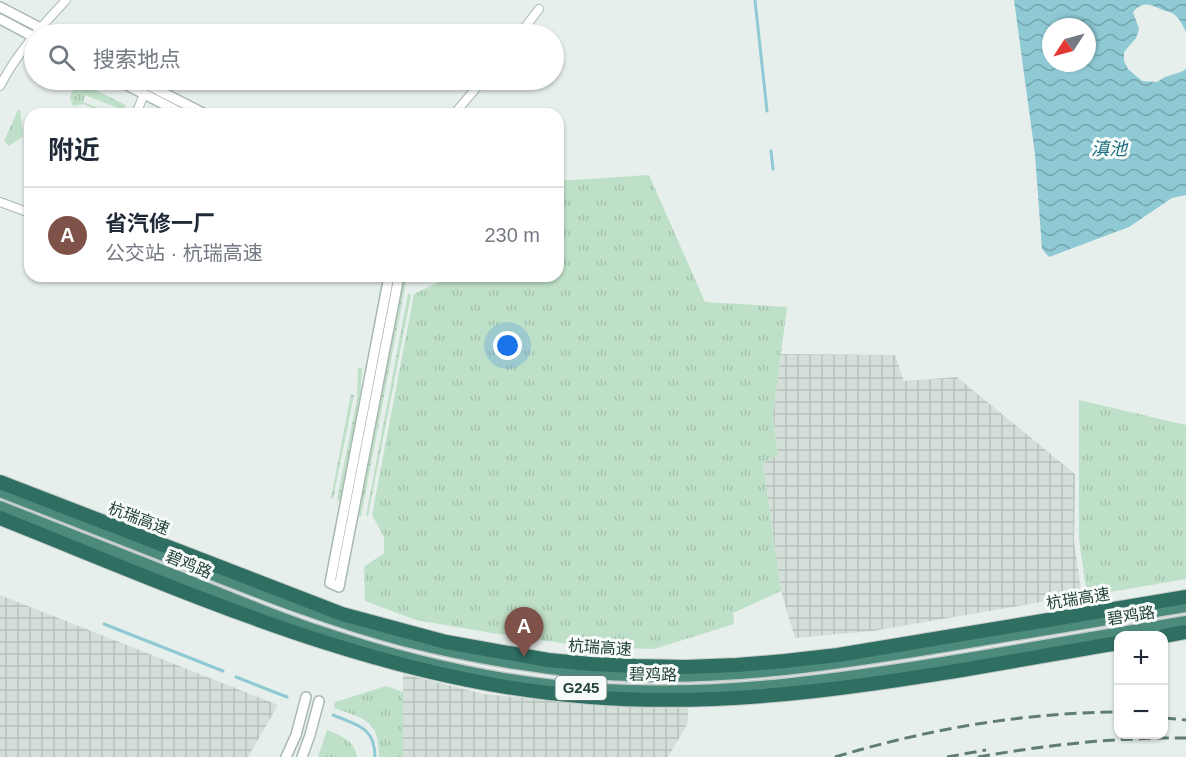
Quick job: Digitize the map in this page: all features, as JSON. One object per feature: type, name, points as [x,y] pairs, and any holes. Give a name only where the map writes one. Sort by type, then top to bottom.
[{"type":"highway","name":"杭瑞高速","points":[[0,482],[342,614],[446,642],[548,660],[591,664],[686,667],[795,660],[838,655],[1186,597]]},
{"type":"highway","name":"碧鸡路","points":[[0,491],[284,602],[362,628],[479,657],[598,673],[671,675],[778,670],[896,654],[1186,606]]},
{"type":"highway","name":"碧鸡路","points":[[0,507],[279,618],[358,644],[438,666],[478,674],[600,690],[674,692],[746,689],[829,680],[1186,622]]},
{"type":"highway","points":[[0,518],[290,632],[373,658],[443,676],[517,689],[590,697],[678,700],[760,696],[890,681],[1114,644]]},
{"type":"highway","points":[[0,523],[119,566]]},
{"type":"highway","points":[[1168,635],[1186,632]]},
{"type":"street","points":[[45,24],[66,0]]},
{"type":"street","points":[[0,8],[24,25]]},
{"type":"street","points":[[528,24],[539,9]]},
{"type":"street","points":[[0,19],[24,29]]},
{"type":"street","points":[[0,86],[10,66],[24,49]]},
{"type":"street","points":[[136,90],[171,108]]},
{"type":"street","points":[[158,90],[193,108]]},
{"type":"street","points":[[459,108],[474,90]]},
{"type":"street","points":[[138,108],[144,94]]},
{"type":"street","points":[[0,202],[24,211]]},
{"type":"street","points":[[396,282],[339,587],[330,583],[396,282]]},
{"type":"street","points":[[286,757],[296,735],[306,698],[320,701],[302,757]]},
{"type":"shaded area","points":[[781,354],[895,355],[904,381],[957,377],[1075,474],[1074,542],[1082,595],[873,631],[795,638],[781,591],[763,463],[778,455],[773,415]]},
{"type":"shaded area","points":[[0,595],[278,705],[248,757],[0,757]]},
{"type":"shaded area","points":[[403,674],[484,694],[579,703],[688,705],[688,723],[668,757],[403,757]]},
{"type":"green space","points":[[96,90],[125,105],[125,108],[118,108],[85,95],[83,102],[98,108],[83,104],[73,106],[70,98],[72,91]]},
{"type":"green space","points":[[20,110],[23,135],[9,146],[4,141]]},
{"type":"green space","points":[[649,175],[705,302],[787,307],[773,415],[778,455],[763,463],[781,591],[733,613],[734,624],[654,649],[589,647],[492,633],[416,620],[365,601],[364,567],[384,553],[384,537],[372,515],[414,294],[439,282],[564,282],[564,181]]},
{"type":"green space","points":[[404,282],[406,282],[361,516],[358,516]]},
{"type":"green space","points":[[408,294],[411,295],[368,516],[366,516]]},
{"type":"green space","points":[[358,368],[362,368],[360,400],[340,502],[337,499],[357,400]]},
{"type":"green space","points":[[351,394],[354,395],[333,499],[331,498]]},
{"type":"green space","points":[[1079,400],[1186,425],[1186,579],[1087,596],[1079,539]]},
{"type":"green space","points":[[386,686],[403,692],[403,757],[379,757],[373,728],[362,719],[334,708],[335,702]]},
{"type":"green space","points":[[327,730],[350,743],[357,757],[318,757]]},
{"type":"water","name":"滇池","points":[[1014,0],[1186,0],[1186,32],[1178,18],[1170,12],[1151,5],[1144,5],[1133,12],[1139,29],[1136,38],[1124,52],[1124,61],[1128,69],[1142,81],[1157,82],[1186,69],[1186,195],[1172,198],[1129,227],[1049,257],[1042,249],[1035,154]]},
{"type":"waterway","points":[[755,0],[767,111]]},
{"type":"waterway","points":[[771,151],[773,169]]},
{"type":"waterway","points":[[104,624],[223,671]]},
{"type":"waterway","points":[[236,677],[287,697]]},
{"type":"waterway","points":[[333,715],[363,728],[372,739],[375,757]]},
{"type":"railway","points":[[835,757],[905,738],[975,724],[1010,719],[1114,712]]},
{"type":"railway","points":[[1168,718],[1186,720]]},
{"type":"railway","points":[[978,757],[1082,743],[1186,738]]},
{"type":"railway","points":[[947,757],[986,750]]},
{"type":"place","name":"省汽修一厂","points":[[524,657]]}]
